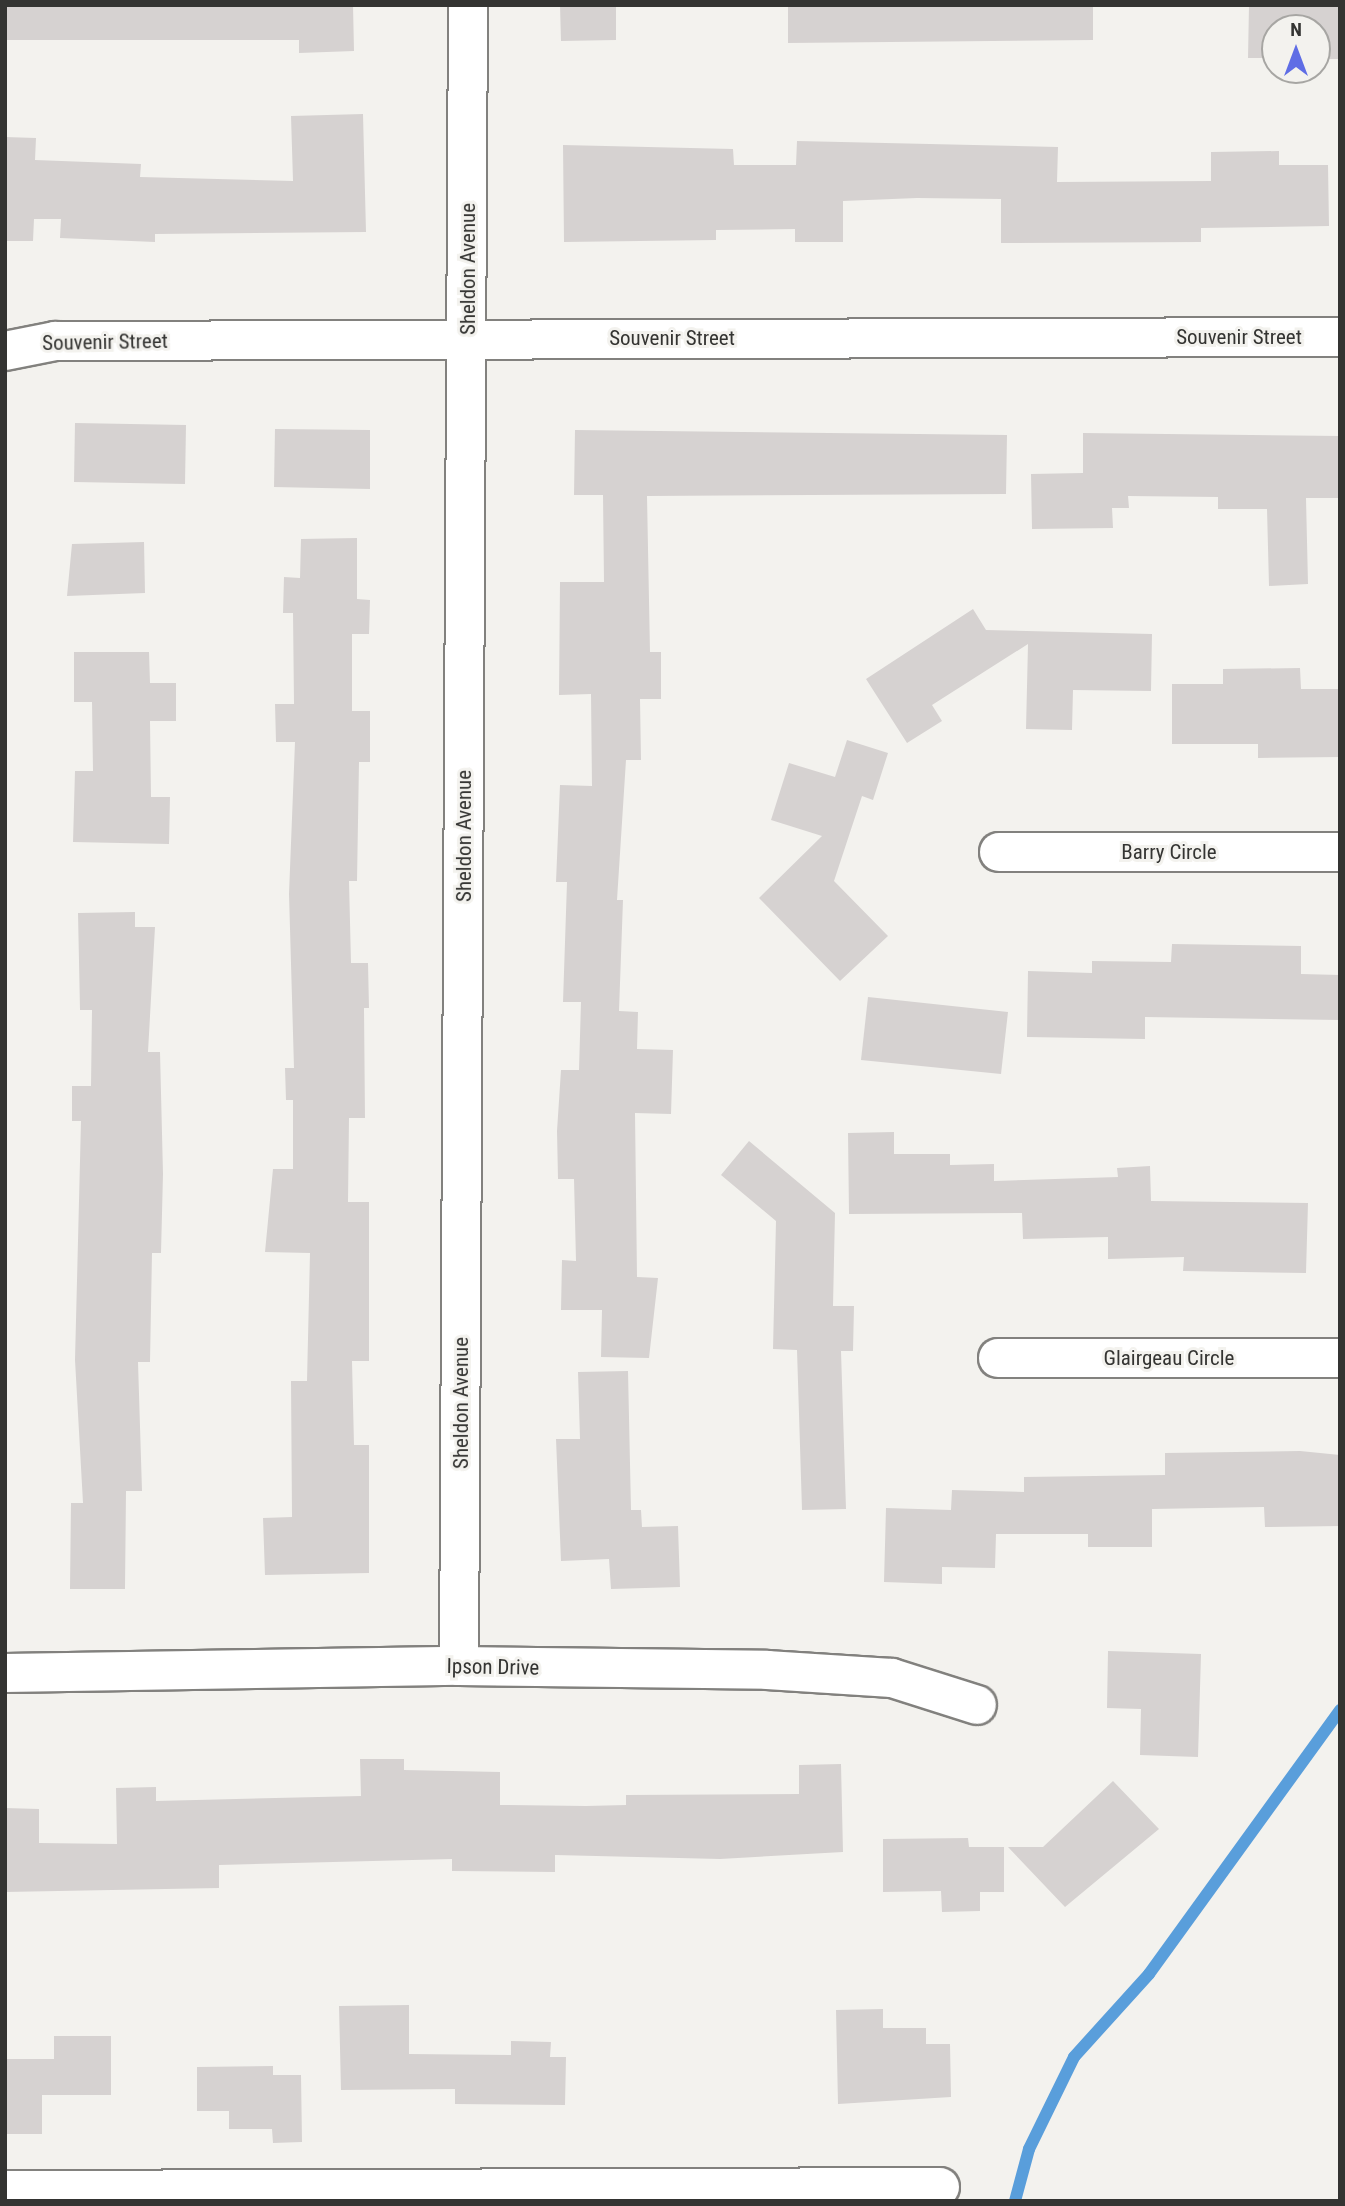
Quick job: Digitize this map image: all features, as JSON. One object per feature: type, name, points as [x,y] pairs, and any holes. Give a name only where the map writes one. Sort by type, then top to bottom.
[{"type":"street","name":"Sheldon Avenue","points":[[459,1666],[468,5]]},
{"type":"street","name":"Souvenir Street","points":[[5,351],[55,341],[1340,337]]},
{"type":"street","name":"Barry Circle","points":[[999,852],[1340,852]]},
{"type":"street","name":"Glairgeau Circle","points":[[998,1359],[1340,1359]]},
{"type":"street","name":"Ipson Drive","points":[[5,1672],[459,1666],[892,1678],[977,1705]]},
{"type":"street","points":[[5,2190],[940,2187]]},
{"type":"building","points":[[5,5],[353,5],[354,51],[299,53],[299,40],[5,40]]},
{"type":"building","points":[[560,5],[616,5],[616,40],[561,41]]},
{"type":"building","points":[[788,5],[1093,5],[1093,40],[788,43]]},
{"type":"building","points":[[1249,5],[1340,5],[1340,59],[1331,59],[1331,14],[1261,14],[1261,58],[1248,58]]},
{"type":"building","points":[[363,114],[366,232],[155,234],[155,242],[60,238],[61,219],[34,219],[33,241],[5,241],[5,137],[36,138],[35,160],[141,164],[140,177],[293,181],[291,116]]},
{"type":"building","points":[[797,141],[1058,147],[1057,182],[1211,181],[1211,152],[1279,151],[1279,165],[1328,165],[1329,226],[1201,228],[1201,242],[1001,243],[1001,199],[917,198],[843,201],[843,242],[795,242],[795,229],[716,230],[716,240],[564,242],[563,145],[733,149],[734,165],[796,165]]},
{"type":"building","points":[[75,423],[186,425],[185,484],[74,482]]},
{"type":"building","points":[[275,429],[370,430],[370,489],[274,487]]},
{"type":"building","points":[[575,430],[1007,435],[1006,494],[647,496],[650,652],[661,652],[661,699],[640,699],[641,760],[626,760],[617,900],[623,900],[619,1011],[638,1012],[637,1049],[673,1050],[671,1114],[635,1113],[637,1277],[658,1278],[649,1358],[601,1357],[602,1310],[561,1310],[562,1260],[576,1261],[574,1179],[558,1179],[557,1131],[561,1070],[579,1070],[581,1002],[563,1002],[567,882],[556,882],[560,785],[592,786],[591,694],[559,695],[560,582],[604,582],[603,495],[574,495]]},
{"type":"building","points":[[1083,433],[1340,436],[1340,498],[1306,498],[1308,584],[1269,586],[1267,509],[1218,509],[1218,497],[1128,496],[1129,508],[1112,508],[1113,528],[1032,529],[1031,474],[1083,473]]},
{"type":"building","points":[[357,538],[357,599],[370,600],[369,634],[352,634],[352,711],[370,711],[370,762],[359,762],[357,881],[349,881],[351,963],[368,963],[369,1008],[364,1008],[365,1118],[349,1118],[348,1202],[369,1202],[369,1361],[352,1361],[354,1445],[369,1445],[369,1573],[265,1575],[263,1518],[292,1517],[291,1381],[307,1381],[310,1253],[265,1252],[273,1169],[293,1169],[293,1100],[286,1100],[285,1068],[294,1068],[289,894],[295,742],[276,742],[275,704],[294,704],[293,613],[283,613],[284,577],[300,578],[301,539]]},
{"type":"building","points":[[144,542],[145,593],[67,596],[72,544]]},
{"type":"building","points":[[973,609],[986,630],[1152,634],[1151,691],[1073,690],[1072,730],[1026,729],[1028,644],[932,705],[942,721],[907,743],[866,679]]},
{"type":"building","points":[[74,652],[149,652],[150,683],[176,683],[176,721],[150,721],[151,797],[170,797],[169,844],[73,842],[75,771],[93,771],[92,702],[74,702]]},
{"type":"building","points":[[1300,668],[1301,689],[1340,689],[1340,757],[1258,758],[1258,744],[1172,744],[1172,684],[1223,684],[1223,669]]},
{"type":"building","points":[[847,740],[888,753],[873,800],[862,796],[834,881],[888,936],[840,981],[759,898],[822,836],[771,820],[789,763],[835,777]]},
{"type":"building","points":[[135,912],[135,927],[155,927],[148,1052],[160,1052],[163,1174],[161,1253],[152,1253],[150,1362],[138,1362],[142,1491],[126,1491],[125,1589],[70,1589],[71,1503],[83,1503],[75,1360],[81,1121],[72,1121],[72,1086],[91,1086],[92,1010],[80,1010],[78,913]]},
{"type":"building","points":[[1172,944],[1301,946],[1301,974],[1340,975],[1340,1020],[1145,1017],[1145,1039],[1027,1037],[1028,971],[1092,973],[1092,961],[1171,962]]},
{"type":"building","points":[[868,997],[1008,1012],[1001,1074],[861,1060]]},
{"type":"building","points":[[894,1132],[894,1154],[950,1154],[950,1165],[994,1164],[994,1181],[1118,1177],[1117,1168],[1150,1166],[1151,1201],[1308,1203],[1306,1273],[1183,1271],[1184,1257],[1108,1259],[1108,1237],[1023,1239],[1022,1213],[849,1214],[848,1133]]},
{"type":"building","points":[[749,1141],[835,1213],[833,1306],[854,1306],[853,1351],[841,1351],[846,1509],[802,1510],[797,1350],[773,1349],[776,1221],[721,1175]]},
{"type":"building","points":[[628,1371],[631,1510],[641,1510],[642,1527],[678,1526],[680,1587],[611,1589],[609,1559],[561,1561],[556,1439],[580,1439],[578,1372]]},
{"type":"building","points":[[1300,1451],[1340,1455],[1340,1526],[1265,1527],[1264,1507],[1152,1509],[1152,1547],[1088,1547],[1088,1534],[996,1534],[995,1568],[942,1567],[942,1584],[884,1582],[886,1508],[951,1510],[952,1490],[1024,1492],[1024,1477],[1165,1475],[1165,1453]]},
{"type":"building","points":[[1108,1651],[1201,1654],[1198,1757],[1140,1755],[1141,1709],[1107,1708]]},
{"type":"building","points":[[360,1759],[404,1759],[404,1770],[500,1772],[500,1805],[586,1806],[626,1805],[626,1795],[799,1794],[799,1765],[841,1764],[843,1852],[720,1859],[555,1855],[555,1872],[452,1871],[452,1859],[219,1865],[219,1888],[5,1892],[5,1808],[39,1809],[39,1843],[117,1844],[116,1788],[156,1787],[156,1801],[361,1796]]},
{"type":"building","points":[[1113,1781],[1159,1829],[1065,1907],[1008,1847],[1043,1847]]},
{"type":"building","points":[[968,1838],[969,1847],[1004,1847],[1004,1892],[980,1892],[980,1911],[942,1912],[941,1891],[883,1892],[883,1839]]},
{"type":"building","points":[[409,2005],[409,2054],[511,2055],[511,2041],[551,2042],[550,2057],[566,2057],[565,2105],[455,2104],[455,2089],[341,2090],[339,2006]]},
{"type":"building","points":[[883,2009],[883,2028],[926,2028],[926,2044],[950,2044],[951,2097],[838,2104],[836,2010]]},
{"type":"building","points":[[54,2036],[111,2036],[111,2095],[42,2095],[42,2134],[5,2134],[5,2059],[54,2059]]},
{"type":"building","points":[[273,2066],[273,2075],[301,2075],[302,2142],[273,2143],[272,2129],[229,2129],[229,2111],[197,2111],[197,2067]]},
{"type":"waterway","points":[[1015,2201],[1029,2149],[1074,2057],[1149,1974],[1340,1710]]}]
